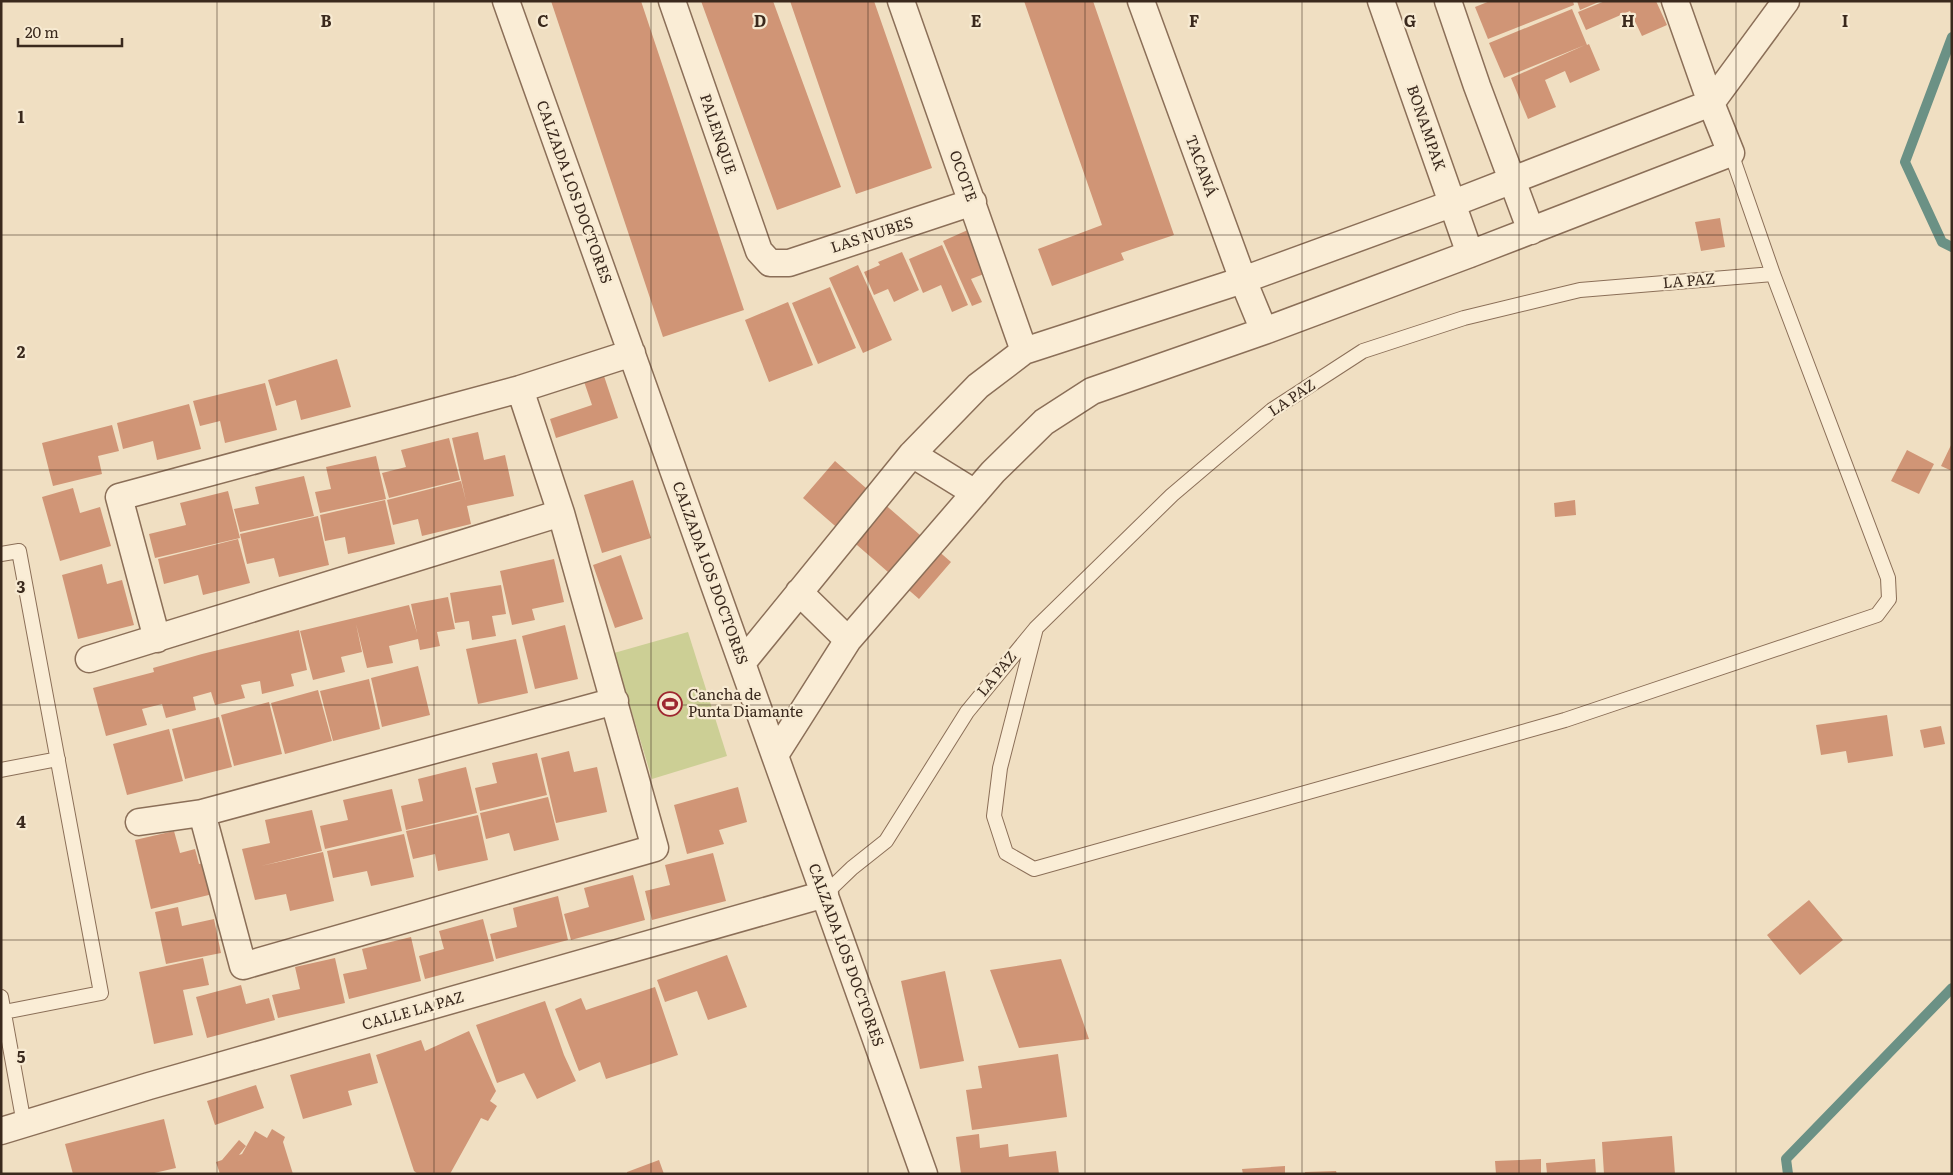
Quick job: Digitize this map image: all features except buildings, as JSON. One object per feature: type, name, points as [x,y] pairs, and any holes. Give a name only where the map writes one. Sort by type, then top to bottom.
[{"type":"street","name":"CALZADA LOS DOCTORES","points":[[506,1],[924,1174]]},
{"type":"street","name":"PALENQUE","points":[[672,1],[759,251],[770,263]]},
{"type":"street","name":"OCOTE","points":[[901,1],[1024,351]]},
{"type":"street","name":"TACANÁ","points":[[1141,1],[1243,280],[1264,330]]},
{"type":"street","name":"BONAMPAK","points":[[1381,1],[1470,254]]},
{"type":"street","points":[[1448,1],[1531,231]]},
{"type":"street","points":[[775,755],[848,640],[993,472],[1044,422],[1092,391],[1470,254],[1731,152],[1711,103],[1676,1]]},
{"type":"street","points":[[742,663],[912,454],[978,386],[1024,351],[1243,280],[1451,204],[1711,103],[1786,1]]},
{"type":"street","name":"LAS NUBES","points":[[770,263],[789,263],[973,202]]},
{"type":"street","points":[[157,639],[119,497],[520,389],[632,353]]},
{"type":"street","points":[[202,813],[243,966],[655,848],[561,513],[520,389]]},
{"type":"street","points":[[912,454],[975,493]]},
{"type":"street","points":[[89,660],[561,513]]},
{"type":"street","points":[[799,592],[848,640]]},
{"type":"street","points":[[138,822],[202,813],[615,701]]},
{"type":"street","name":"CALLE LA PAZ","points":[[12,1127],[149,1086],[825,894]]},
{"type":"lane","points":[[1036,628],[1000,768],[994,816],[1006,853],[1034,869],[1565,720],[1877,616],[1889,599],[1888,578],[1773,274],[1731,152]]},
{"type":"lane","name":"LA PAZ","points":[[825,894],[852,868],[886,841],[967,712],[1036,628],[1172,495],[1272,410],[1364,351],[1464,318],[1580,290],[1773,274]]},
{"type":"lane","points":[[1,554],[19,550],[100,992],[4,1012]]},
{"type":"lane","points":[[1,770],[58,760]]},
{"type":"lane","points":[[1,997],[4,1012],[12,1127]]},
{"type":"green space","name":"Cancha de Punta Diamante","points":[[688,632],[727,756],[652,779],[614,653]]},
{"type":"waterway","points":[[1952,37],[1905,162],[1942,242],[1952,247]]},
{"type":"waterway","points":[[1788,1174],[1786,1159],[1952,988]]},
{"type":"place","name":"Cancha de Punta Diamante","points":[[670,704]]}]
